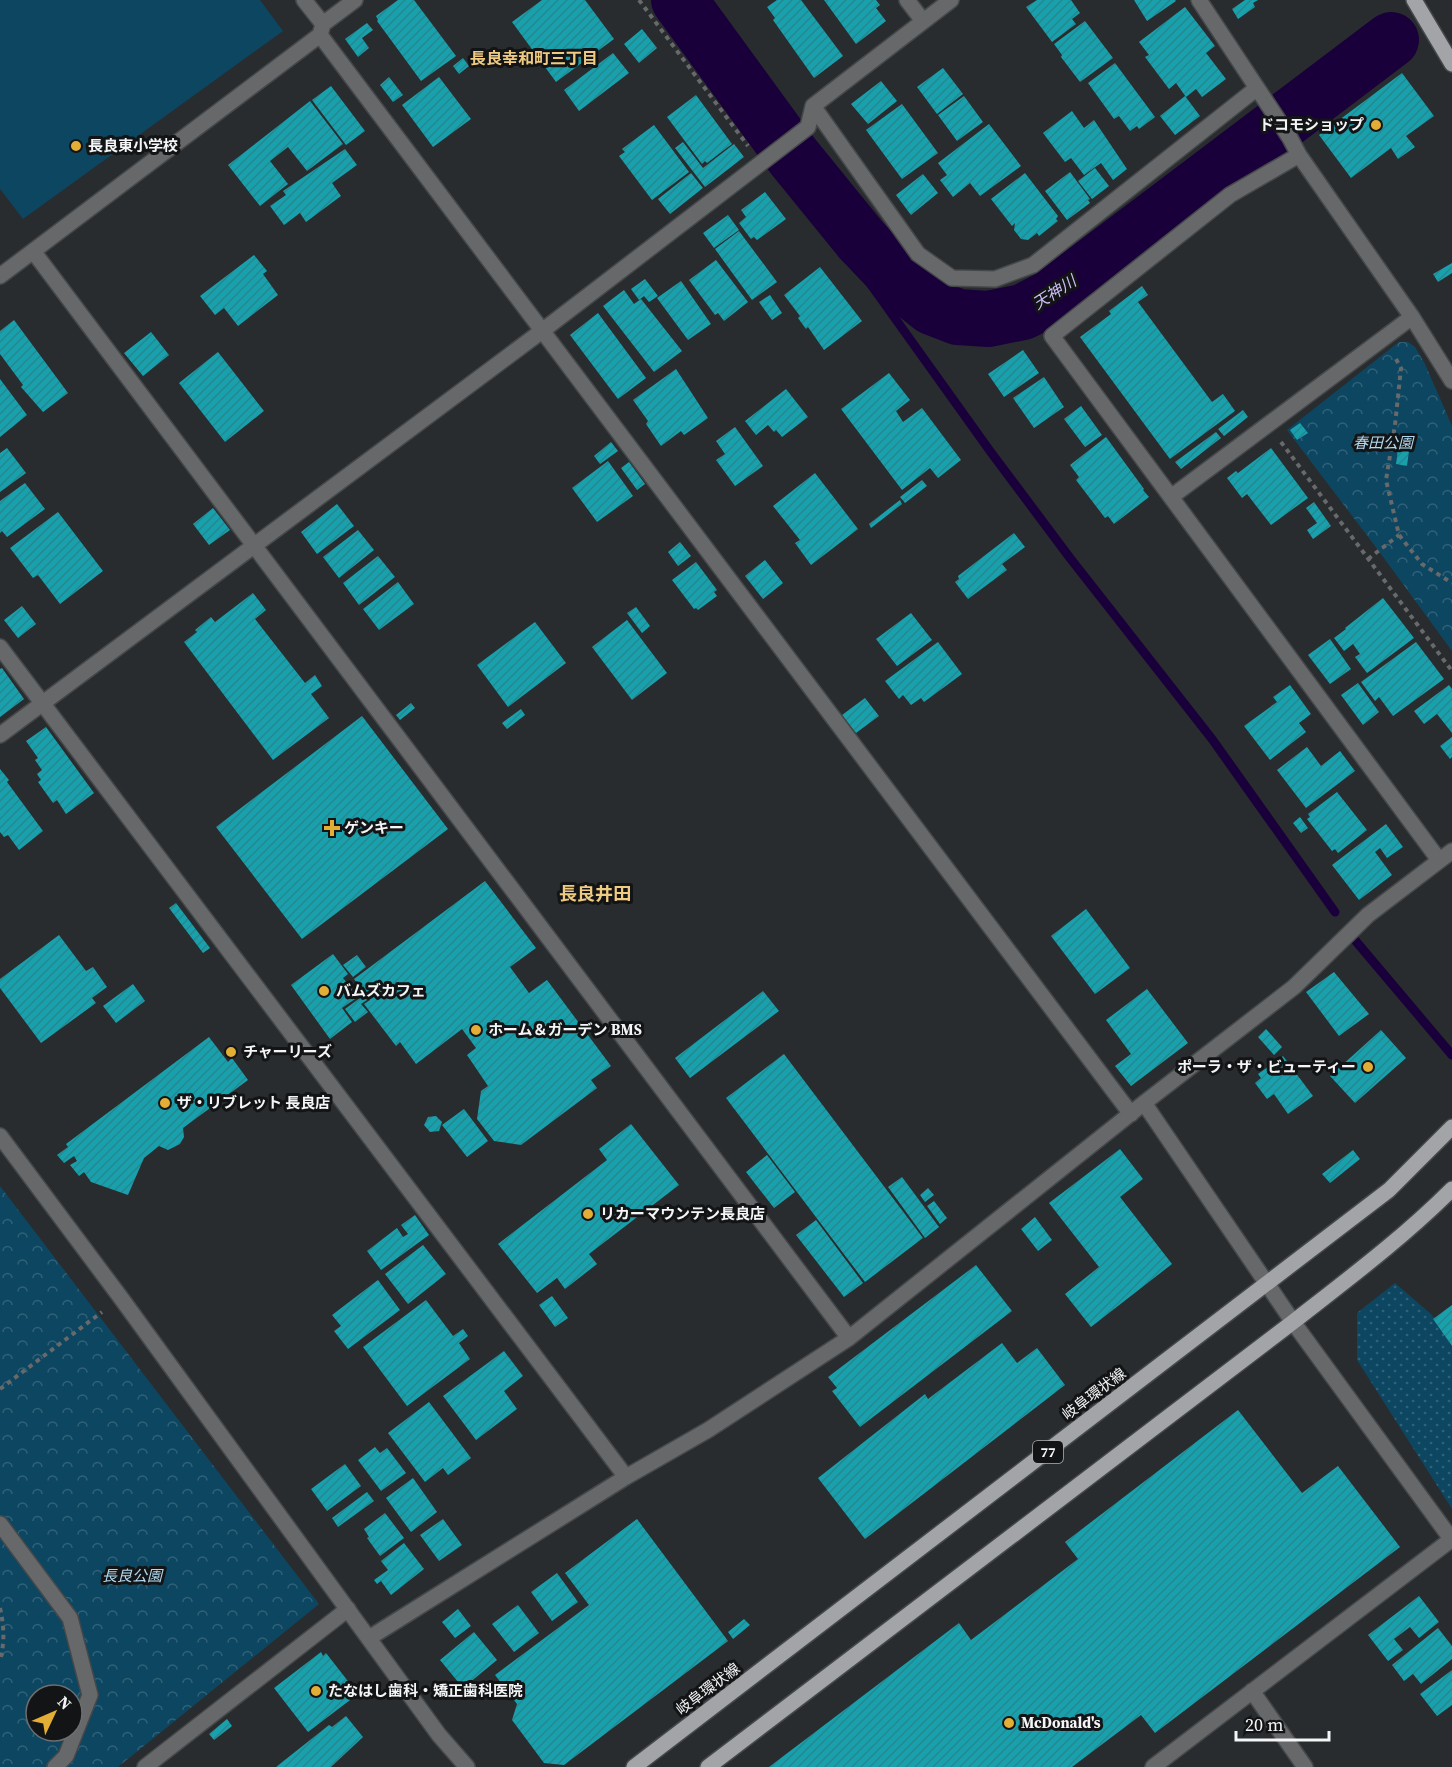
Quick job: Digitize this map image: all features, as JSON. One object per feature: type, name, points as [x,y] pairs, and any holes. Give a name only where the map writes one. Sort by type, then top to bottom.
[{"type":"main road","points":[[1414,0],[1452,64]]},
{"type":"main road","name":"岐阜環状線","points":[[634,1767],[1389,1190],[1452,1127]]},
{"type":"main road","points":[[708,1767],[1385,1251],[1418,1223],[1452,1189]]},
{"type":"street","points":[[304,0],[321,30],[542,331],[1131,1114]]},
{"type":"street","points":[[0,276],[321,30],[355,0]]},
{"type":"street","points":[[908,0],[923,21]]},
{"type":"street","points":[[0,735],[542,331],[808,128],[813,106],[951,0]]},
{"type":"street","points":[[1199,0],[1299,155],[1412,317],[1452,381]]},
{"type":"street","points":[[813,106],[918,254],[952,278],[995,279],[1033,265],[1257,88]]},
{"type":"street","points":[[1299,155],[1230,195],[1052,336],[1439,860]]},
{"type":"street","points":[[33,251],[849,1338]]},
{"type":"street","points":[[1171,497],[1412,317]]},
{"type":"street","points":[[0,647],[626,1476]]},
{"type":"street","points":[[369,1638],[626,1476],[708,1430],[849,1338],[1144,1103],[1294,987],[1368,915],[1452,850]]},
{"type":"street","points":[[1144,1103],[1269,1283],[1293,1322],[1452,1539],[1153,1767]]},
{"type":"street","points":[[0,1136],[121,1298],[439,1735],[467,1767]]},
{"type":"street","points":[[0,1524],[70,1618],[90,1695],[66,1756],[54,1767]]},
{"type":"street","points":[[145,1767],[348,1609]]},
{"type":"street","points":[[1252,1691],[1305,1767]]},
{"type":"path","points":[[639,0],[763,162]]},
{"type":"path","points":[[1385,337],[1401,368],[1386,480],[1399,535],[1422,564],[1452,583]]},
{"type":"path","points":[[1268,424],[1452,672]]},
{"type":"path","points":[[1368,559],[1399,535]]},
{"type":"path","points":[[0,1389],[121,1298]]},
{"type":"path","points":[[0,1608],[4,1625],[4,1643],[0,1660]]},
{"type":"green space","name":"長良東小学校","points":[[0,0],[260,0],[283,31],[23,219],[0,189]]},
{"type":"green space","name":"春田公園","points":[[1399,342],[1408,342],[1415,347],[1425,364],[1452,426],[1452,651],[1287,430]]},
{"type":"green space","name":"長良公園","points":[[0,1186],[319,1604],[118,1767],[0,1767]]},
{"type":"green space","points":[[1395,1283],[1432,1315],[1452,1347],[1452,1509],[1357,1360],[1357,1313]]},
{"type":"building","points":[[398,0],[414,0],[456,56],[421,81],[377,21],[376,16]]},
{"type":"building","points":[[542,0],[585,0],[614,39],[556,82],[512,22]]},
{"type":"building","points":[[777,0],[801,0],[843,56],[814,78],[773,20],[775,18],[767,7]]},
{"type":"building","points":[[824,0],[876,0],[880,5],[876,8],[886,21],[856,44]]},
{"type":"building","points":[[1037,0],[1071,0],[1080,13],[1072,19],[1076,24],[1052,42],[1026,7]]},
{"type":"building","points":[[1134,0],[1175,0],[1176,1],[1147,21]]},
{"type":"building","points":[[1245,0],[1258,0],[1253,3],[1255,7],[1238,19],[1232,9]]},
{"type":"building","points":[[1185,7],[1215,46],[1206,53],[1226,79],[1202,97],[1196,89],[1186,97],[1176,83],[1169,89],[1145,57],[1149,55],[1139,42]]},
{"type":"building","points":[[1085,21],[1113,58],[1080,82],[1054,44]]},
{"type":"building","points":[[367,23],[373,30],[362,38],[369,48],[358,57],[345,39]]},
{"type":"building","points":[[642,29],[657,48],[639,63],[624,44]]},
{"type":"building","points":[[613,53],[629,73],[579,111],[564,90]]},
{"type":"building","points":[[463,58],[469,66],[459,74],[453,66]]},
{"type":"building","points":[[1115,63],[1155,117],[1139,129],[1137,126],[1130,131],[1119,116],[1114,119],[1088,83]]},
{"type":"building","points":[[943,68],[963,94],[937,114],[917,87]]},
{"type":"building","name":"ドコモショップ","points":[[1402,73],[1434,116],[1406,136],[1415,147],[1398,159],[1391,148],[1351,178],[1319,135]]},
{"type":"building","points":[[389,77],[403,95],[393,102],[380,85]]},
{"type":"building","points":[[439,77],[471,119],[433,147],[402,105]]},
{"type":"building","points":[[881,81],[897,101],[868,124],[851,104]]},
{"type":"building","points":[[331,86],[365,131],[346,145],[312,100]]},
{"type":"building","points":[[696,95],[732,144],[707,163],[705,161],[702,164],[667,117]]},
{"type":"building","points":[[964,96],[983,122],[957,141],[938,115]]},
{"type":"building","points":[[1185,96],[1200,116],[1175,135],[1160,116]]},
{"type":"building","points":[[310,101],[343,144],[307,171],[288,147],[270,161],[288,184],[260,206],[228,165]]},
{"type":"building","points":[[902,104],[938,153],[902,179],[866,130]]},
{"type":"building","points":[[1072,111],[1084,128],[1094,120],[1127,169],[1113,180],[1101,163],[1084,175],[1071,158],[1065,162],[1043,133]]},
{"type":"building","points":[[989,124],[1021,166],[980,196],[970,183],[953,197],[940,180],[947,175],[938,163]]},
{"type":"building","points":[[654,125],[689,172],[652,200],[619,156],[625,152],[622,149]]},
{"type":"building","points":[[683,142],[703,168],[734,144],[744,157],[705,187],[675,148]]},
{"type":"building","points":[[345,149],[357,165],[332,183],[341,196],[306,222],[300,213],[284,225],[270,206],[286,195],[283,191]]},
{"type":"building","points":[[1095,168],[1109,186],[1092,199],[1078,181]]},
{"type":"building","points":[[1070,172],[1090,199],[1088,200],[1090,203],[1067,220],[1045,191]]},
{"type":"building","points":[[691,173],[703,188],[670,214],[658,199]]},
{"type":"building","points":[[1025,173],[1058,216],[1056,219],[1058,221],[1039,236],[1037,233],[1028,240],[1021,239],[1014,230],[1015,223],[1012,226],[991,199]]},
{"type":"building","points":[[923,174],[938,193],[911,215],[896,195]]},
{"type":"building","points":[[765,192],[786,219],[757,240],[754,237],[751,239],[739,223],[746,217],[741,210]]},
{"type":"building","points":[[728,215],[739,230],[714,248],[703,233]]},
{"type":"building","points":[[739,231],[777,282],[752,300],[715,249]]},
{"type":"building","points":[[254,255],[267,271],[263,274],[278,295],[238,326],[224,308],[215,315],[200,296]]},
{"type":"building","points":[[716,260],[748,302],[724,321],[718,313],[715,315],[689,280]]},
{"type":"building","points":[[1452,263],[1452,273],[1438,282],[1433,274]]},
{"type":"building","points":[[820,267],[862,321],[824,350],[808,327],[806,329],[798,318],[800,316],[784,295]]},
{"type":"building","points":[[645,279],[658,296],[649,302],[644,296],[639,300],[631,289]]},
{"type":"building","points":[[681,281],[711,324],[688,340],[657,298]]},
{"type":"building","points":[[1142,286],[1148,295],[1138,302],[1212,402],[1223,394],[1235,411],[1170,459],[1080,337],[1111,314],[1109,311]]},
{"type":"building","points":[[624,290],[634,304],[641,299],[682,351],[654,372],[603,306]]},
{"type":"building","points":[[770,295],[782,313],[772,320],[759,302]]},
{"type":"building","points":[[598,313],[646,378],[618,399],[570,335]]},
{"type":"building","points":[[14,320],[68,393],[43,412],[21,387],[23,385],[0,354],[0,331]]},
{"type":"building","points":[[151,332],[169,355],[143,376],[124,353]]},
{"type":"building","points":[[1023,350],[1039,373],[1004,397],[988,374]]},
{"type":"building","points":[[218,352],[264,411],[225,442],[179,383]]},
{"type":"building","points":[[676,369],[708,418],[684,435],[681,431],[661,446],[646,424],[648,421],[633,400]]},
{"type":"building","points":[[889,373],[910,400],[896,411],[903,422],[922,408],[961,460],[938,478],[930,468],[902,490],[841,409]]},
{"type":"building","points":[[1044,377],[1064,407],[1034,428],[1013,398]]},
{"type":"building","points":[[0,379],[27,415],[0,437]]},
{"type":"building","points":[[786,389],[808,417],[782,437],[768,425],[756,435],[745,421]]},
{"type":"building","points":[[1081,406],[1102,435],[1085,447],[1064,419]]},
{"type":"building","points":[[1243,410],[1248,417],[1224,436],[1218,429]]},
{"type":"building","points":[[1300,423],[1308,433],[1297,440],[1290,430]]},
{"type":"building","points":[[735,427],[763,466],[735,486],[716,460],[725,454],[716,441]]},
{"type":"building","points":[[1216,432],[1221,438],[1181,469],[1175,462]]},
{"type":"building","points":[[1106,437],[1149,497],[1114,524],[1108,516],[1105,518],[1076,480],[1079,477],[1070,465]]},
{"type":"building","points":[[611,442],[618,451],[600,464],[594,456]]},
{"type":"building","points":[[7,448],[26,473],[0,492],[0,453]]},
{"type":"building","points":[[1271,448],[1308,498],[1271,525],[1247,494],[1242,498],[1227,478],[1236,471],[1238,473]]},
{"type":"building","points":[[1398,450],[1409,451],[1407,466],[1396,464]]},
{"type":"building","points":[[608,461],[633,496],[597,522],[572,488]]},
{"type":"building","points":[[629,462],[645,484],[637,490],[621,468]]},
{"type":"building","points":[[815,473],[858,529],[811,565],[795,543],[800,540],[773,506]]},
{"type":"building","points":[[922,480],[927,486],[905,503],[900,497]]},
{"type":"building","points":[[25,483],[45,509],[7,537],[2,531],[0,533],[0,501]]},
{"type":"building","points":[[900,500],[902,504],[871,528],[869,524]]},
{"type":"building","points":[[1314,502],[1331,526],[1313,539],[1307,530],[1317,523],[1306,508]]},
{"type":"building","points":[[337,504],[354,526],[317,554],[301,532]]},
{"type":"building","points":[[213,508],[230,530],[209,545],[193,524]]},
{"type":"building","points":[[58,512],[103,571],[60,604],[38,575],[33,578],[10,548]]},
{"type":"building","points":[[358,530],[374,550],[339,578],[323,557]]},
{"type":"building","points":[[1014,533],[1025,547],[1002,564],[1007,570],[968,599],[955,582],[959,579],[958,576]]},
{"type":"building","points":[[680,542],[691,556],[678,566],[668,552]]},
{"type":"building","points":[[378,556],[395,577],[359,605],[343,583]]},
{"type":"building","points":[[765,560],[783,583],[763,599],[745,576]]},
{"type":"building","points":[[696,562],[717,590],[714,592],[717,596],[698,610],[694,609],[672,580]]},
{"type":"building","points":[[398,582],[414,604],[379,630],[363,609]]},
{"type":"building","points":[[253,593],[266,610],[255,619],[305,683],[315,675],[322,686],[311,694],[329,718],[273,760],[184,642],[211,617],[215,622]]},
{"type":"building","points":[[1383,598],[1414,638],[1367,673],[1355,657],[1360,654],[1353,644],[1344,651],[1334,638]]},
{"type":"building","points":[[22,606],[36,624],[18,638],[4,620]]},
{"type":"building","points":[[636,607],[650,626],[642,633],[627,613]]},
{"type":"building","points":[[911,613],[932,640],[897,666],[876,639]]},
{"type":"building","points":[[627,620],[667,673],[632,700],[592,647]]},
{"type":"building","points":[[535,622],[566,663],[508,707],[477,665]]},
{"type":"building","points":[[1330,639],[1351,669],[1330,684],[1308,655]]},
{"type":"building","points":[[938,642],[962,674],[924,702],[921,698],[911,705],[903,695],[899,699],[885,681]]},
{"type":"building","points":[[1416,642],[1444,679],[1393,716],[1379,697],[1375,701],[1361,682]]},
{"type":"building","points":[[2,668],[24,699],[0,717],[0,669]]},
{"type":"building","points":[[1358,683],[1379,712],[1363,725],[1341,695]]},
{"type":"building","points":[[1290,685],[1311,714],[1299,723],[1306,732],[1270,760],[1244,726],[1277,702],[1273,697]]},
{"type":"building","points":[[1449,685],[1452,689],[1452,733],[1437,714],[1424,724],[1414,711]]},
{"type":"building","points":[[865,698],[879,716],[856,733],[842,715]]},
{"type":"building","points":[[411,703],[415,708],[400,720],[396,715]]},
{"type":"building","points":[[521,709],[525,715],[507,729],[502,723]]},
{"type":"building","name":"ゲンキー","points":[[362,716],[448,829],[302,939],[216,827]]},
{"type":"building","points":[[46,727],[94,793],[66,814],[57,800],[53,803],[38,782],[41,780],[37,774],[42,770],[35,760],[38,758],[26,741]]},
{"type":"building","points":[[1452,737],[1452,757],[1450,759],[1440,746]]},
{"type":"building","points":[[1307,747],[1321,766],[1340,751],[1355,771],[1306,808],[1277,770]]},
{"type":"building","points":[[0,769],[43,831],[19,850],[8,835],[4,837],[0,832]]},
{"type":"building","points":[[1337,792],[1367,830],[1338,853],[1335,849],[1332,851],[1307,819],[1310,817],[1308,814]]},
{"type":"building","points":[[1300,817],[1308,828],[1301,833],[1293,823]]},
{"type":"building","points":[[1386,824],[1403,847],[1387,858],[1380,848],[1375,852],[1392,875],[1359,900],[1332,865]]},
{"type":"building","points":[[485,881],[536,948],[510,967],[529,993],[547,980],[611,1066],[591,1080],[597,1088],[521,1145],[494,1141],[477,1119],[481,1091],[488,1086],[467,1055],[476,1048],[462,1029],[416,1064],[400,1042],[396,1046],[364,1004],[370,1000],[354,979]]},
{"type":"building","points":[[176,903],[210,948],[203,953],[169,908]]},
{"type":"building","points":[[1086,909],[1130,968],[1095,994],[1051,936]]},
{"type":"building","points":[[59,935],[86,971],[93,967],[107,987],[92,998],[96,1003],[41,1043],[0,988],[0,979]]},
{"type":"building","name":"バムズカフェ","points":[[333,954],[348,974],[343,978],[358,997],[342,1008],[352,1022],[330,1039],[291,985]]},
{"type":"building","points":[[357,955],[366,967],[353,977],[343,965]]},
{"type":"building","points":[[1334,972],[1369,1014],[1339,1036],[1306,992]]},
{"type":"building","points":[[133,984],[145,1001],[116,1023],[103,1006]]},
{"type":"building","points":[[356,985],[367,1000],[361,1004],[368,1012],[355,1022],[345,1009],[360,998],[353,988]]},
{"type":"building","points":[[1147,989],[1188,1043],[1131,1086],[1115,1066],[1131,1054],[1106,1020]]},
{"type":"building","points":[[763,991],[779,1011],[690,1078],[675,1058]]},
{"type":"building","points":[[1266,1029],[1282,1047],[1274,1055],[1258,1037]]},
{"type":"building","name":"ポーラ・ザ・ビューティー","points":[[1381,1030],[1406,1058],[1355,1103],[1330,1076]]},
{"type":"building","points":[[209,1037],[228,1062],[232,1058],[248,1080],[183,1128],[184,1137],[180,1144],[168,1150],[159,1146],[144,1158],[128,1195],[91,1182],[84,1172],[79,1176],[70,1165],[77,1161],[74,1156],[64,1163],[57,1155],[68,1147],[66,1144]]},
{"type":"building","points":[[784,1054],[923,1238],[865,1282],[726,1098]]},
{"type":"building","points":[[1283,1056],[1313,1096],[1288,1114],[1274,1094],[1267,1099],[1255,1083],[1261,1078],[1258,1074]]},
{"type":"building","points":[[464,1109],[488,1141],[467,1157],[442,1125]]},
{"type":"building","points":[[436,1116],[442,1122],[439,1131],[430,1132],[424,1125],[428,1117]]},
{"type":"building","name":"リカーマウンテン長良店","points":[[631,1124],[679,1185],[589,1254],[597,1264],[565,1289],[557,1278],[537,1293],[498,1244],[607,1160],[599,1149]]},
{"type":"building","points":[[1120,1149],[1143,1179],[1120,1197],[1172,1264],[1091,1327],[1065,1294],[1099,1267],[1049,1203]]},
{"type":"building","points":[[1353,1150],[1360,1159],[1330,1183],[1322,1174]]},
{"type":"building","points":[[767,1155],[795,1192],[774,1208],[746,1172]]},
{"type":"building","points":[[902,1177],[939,1227],[925,1238],[888,1187]]},
{"type":"building","points":[[928,1188],[934,1195],[925,1202],[920,1195]]},
{"type":"building","points":[[934,1201],[947,1218],[940,1224],[927,1206]]},
{"type":"building","points":[[415,1215],[429,1235],[381,1270],[367,1251],[397,1228],[403,1237],[408,1234],[401,1225]]},
{"type":"building","points":[[1035,1217],[1052,1240],[1038,1251],[1021,1229]]},
{"type":"building","points":[[816,1220],[863,1283],[844,1297],[796,1235]]},
{"type":"building","points":[[423,1245],[446,1274],[408,1304],[385,1274]]},
{"type":"building","points":[[976,1265],[1012,1311],[860,1427],[832,1391],[837,1388],[828,1377]]},
{"type":"building","points":[[378,1280],[400,1310],[348,1349],[334,1331],[341,1326],[332,1315]]},
{"type":"building","points":[[552,1296],[568,1318],[555,1327],[539,1305]]},
{"type":"building","points":[[426,1300],[453,1336],[463,1329],[468,1336],[459,1343],[470,1359],[407,1406],[363,1347]]},
{"type":"building","points":[[1452,1305],[1452,1346],[1433,1319]]},
{"type":"building","points":[[1002,1343],[1017,1363],[1037,1348],[1065,1385],[865,1539],[818,1478],[925,1394],[928,1399]]},
{"type":"building","points":[[504,1351],[523,1376],[504,1391],[517,1409],[476,1440],[443,1396]]},
{"type":"building","points":[[429,1402],[471,1458],[448,1475],[443,1468],[425,1482],[388,1433]]},
{"type":"building","points":[[1238,1410],[1302,1493],[1338,1466],[1400,1547],[1155,1733],[1141,1715],[1072,1767],[769,1767],[959,1623],[971,1640],[1078,1559],[1065,1542]]},
{"type":"building","points":[[375,1447],[380,1453],[387,1448],[406,1473],[381,1491],[358,1460]]},
{"type":"building","points":[[345,1464],[361,1486],[327,1511],[311,1489]]},
{"type":"building","points":[[413,1478],[437,1512],[411,1532],[386,1498]]},
{"type":"building","points":[[367,1492],[374,1501],[338,1527],[332,1518]]},
{"type":"building","points":[[385,1513],[404,1538],[380,1556],[367,1538],[369,1537],[364,1529]]},
{"type":"building","points":[[443,1519],[462,1545],[439,1561],[420,1535]]},
{"type":"building","points":[[637,1519],[728,1641],[564,1765],[544,1763],[512,1720],[517,1704],[495,1675],[589,1605],[565,1573]]},
{"type":"building","points":[[404,1543],[424,1569],[391,1595],[381,1581],[377,1584],[374,1580],[388,1570],[381,1561]]},
{"type":"building","points":[[557,1573],[578,1602],[552,1621],[531,1592]]},
{"type":"building","points":[[1419,1596],[1439,1622],[1419,1638],[1410,1627],[1394,1639],[1403,1650],[1388,1661],[1368,1635]]},
{"type":"building","points":[[518,1605],[539,1633],[514,1652],[492,1624]]},
{"type":"building","points":[[458,1609],[471,1626],[455,1638],[442,1622]]},
{"type":"building","points":[[744,1619],[750,1625],[733,1639],[728,1632]]},
{"type":"building","points":[[1438,1628],[1452,1646],[1452,1659],[1421,1684],[1413,1674],[1404,1681],[1392,1665]]},
{"type":"building","points":[[474,1632],[497,1660],[463,1688],[440,1660]]},
{"type":"building","name":"たなはし歯科・矯正歯科医院","points":[[321,1652],[323,1656],[326,1653],[358,1694],[308,1732],[274,1688]]},
{"type":"building","points":[[1452,1670],[1452,1705],[1437,1716],[1420,1694]]},
{"type":"building","points":[[346,1716],[363,1737],[331,1767],[276,1767],[329,1725],[332,1727]]},
{"type":"building","points":[[227,1719],[232,1726],[214,1740],[209,1734]]},
{"type":"waterway","name":"天神川","points":[[679,0],[792,155],[861,240],[903,284],[932,307],[958,317],[988,319],[1023,312],[1050,298],[1391,40]]},
{"type":"waterway","points":[[861,240],[859,268],[1070,558],[1212,739],[1335,912]]},
{"type":"waterway","points":[[1354,939],[1452,1055]]},
{"type":"place","name":"ドコモショップ","points":[[1376,125]]},
{"type":"place","name":"長良東小学校","points":[[76,146]]},
{"type":"place","name":"ゲンキー","points":[[332,828]]},
{"type":"place","name":"バムズカフェ","points":[[324,991]]},
{"type":"place","name":"ホーム＆ガーデン BMS","points":[[476,1030]]},
{"type":"place","name":"チャーリーズ","points":[[231,1052]]},
{"type":"place","name":"ポーラ・ザ・ビューティー","points":[[1368,1067]]},
{"type":"place","name":"ザ・リブレット 長良店","points":[[165,1103]]},
{"type":"place","name":"リカーマウンテン長良店","points":[[588,1214]]},
{"type":"place","name":"たなはし歯科・矯正歯科医院","points":[[316,1691]]},
{"type":"place","name":"McDonald's","points":[[1009,1723]]},
{"type":"district","name":"長良幸和町三丁目","points":[[534,58]]},
{"type":"district","name":"長良井田","points":[[595,894]]}]
